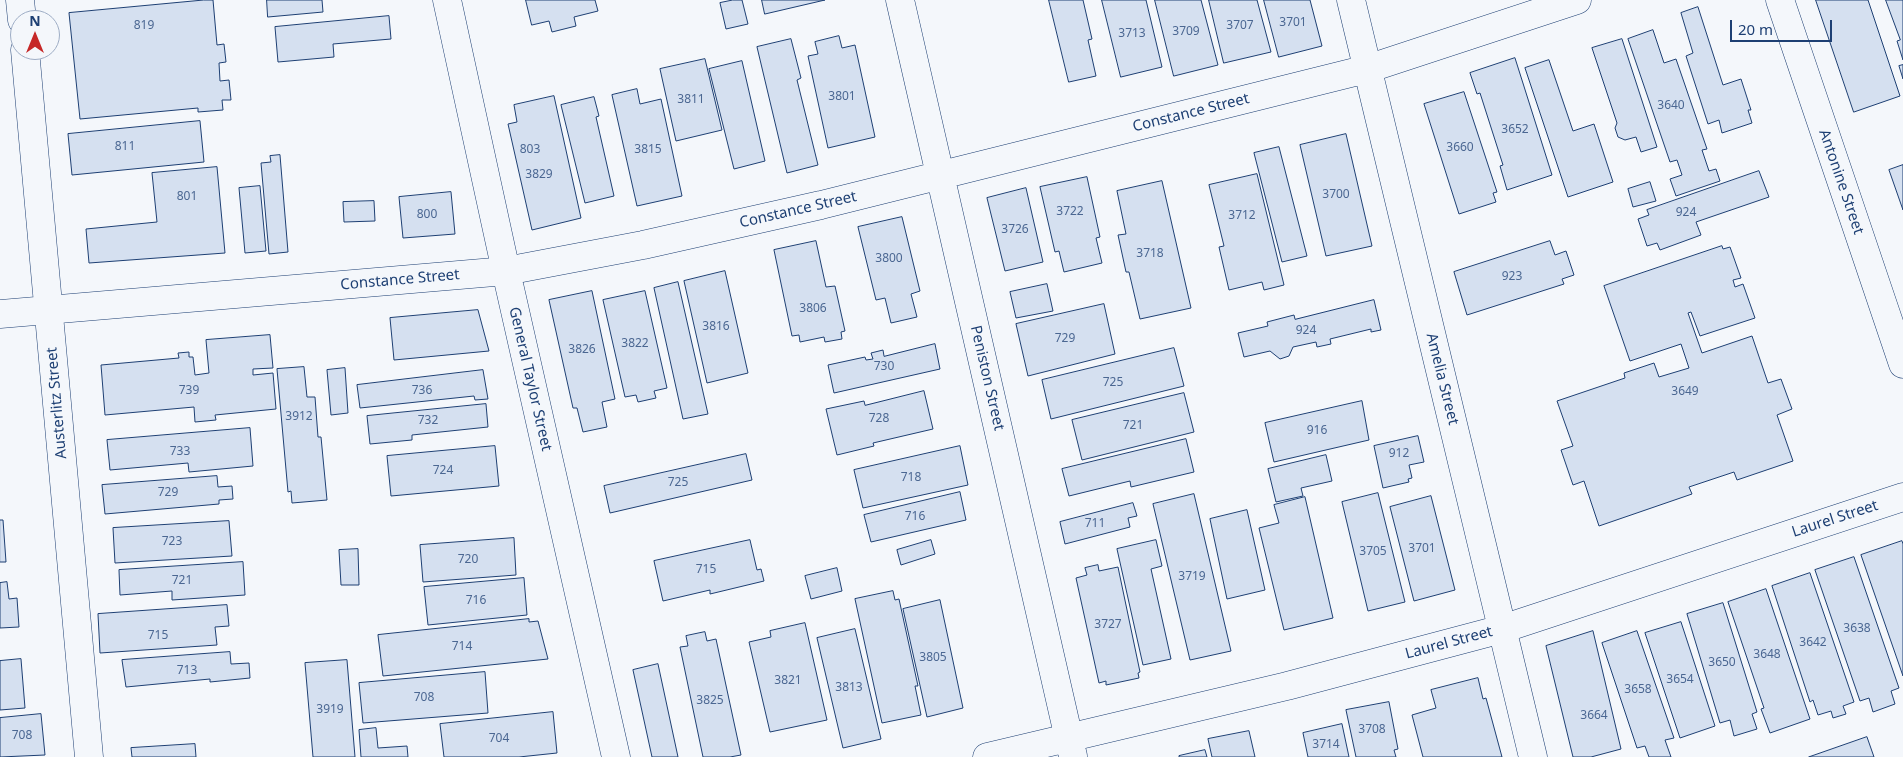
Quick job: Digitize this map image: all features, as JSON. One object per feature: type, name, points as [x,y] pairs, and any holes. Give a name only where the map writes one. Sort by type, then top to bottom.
[{"type":"street","name":"General Taylor Street","points":[[447,0],[616,757]]},
{"type":"street","name":"Peniston Street","points":[[900,0],[1071,748]]},
{"type":"street","name":"Amelia Street","points":[[1351,0],[1533,757]]},
{"type":"street","name":"Constance Street","points":[[0,314],[506,271],[643,245],[821,205],[1367,69],[1577,0]]},
{"type":"street","name":"Antonine Street","points":[[1780,0],[1903,364]]},
{"type":"street","name":"Austerlitz Street","points":[[26,60],[89,757]]},
{"type":"street","name":"Laurel Street","points":[[987,757],[1071,748],[1287,686],[1502,629],[1903,497]]},
{"type":"building","points":[[213,0],[217,45],[224,44],[226,62],[219,63],[220,81],[229,80],[231,100],[222,100],[223,110],[198,112],[198,108],[80,119],[69,13]]},
{"type":"building","points":[[267,0],[322,0],[323,12],[268,17]]},
{"type":"building","points":[[526,0],[595,0],[598,11],[574,17],[576,26],[552,32],[549,21],[532,25]]},
{"type":"building","points":[[742,0],[748,24],[726,29],[720,3]]},
{"type":"building","points":[[762,0],[825,0],[765,14]]},
{"type":"building","points":[[1049,0],[1083,0],[1092,39],[1088,40],[1096,76],[1069,82]]},
{"type":"building","points":[[1102,0],[1146,0],[1162,67],[1121,77]]},
{"type":"building","points":[[1155,0],[1201,0],[1218,65],[1174,76]]},
{"type":"building","points":[[1209,0],[1257,0],[1271,52],[1224,63]]},
{"type":"building","points":[[1264,0],[1310,0],[1322,46],[1279,57]]},
{"type":"building","points":[[1816,0],[1868,0],[1900,96],[1854,112]]},
{"type":"building","points":[[1886,0],[1903,0],[1903,60],[1897,41],[1900,40]]},
{"type":"building","points":[[1698,7],[1723,85],[1741,79],[1751,110],[1748,110],[1752,123],[1722,133],[1719,120],[1708,124],[1686,56],[1693,53],[1681,13]]},
{"type":"building","points":[[389,16],[391,39],[333,44],[334,57],[278,62],[275,27]]},
{"type":"building","points":[[1653,30],[1664,63],[1676,59],[1707,149],[1702,150],[1709,171],[1716,169],[1720,181],[1676,196],[1670,179],[1682,175],[1677,160],[1670,162],[1628,39]]},
{"type":"building","points":[[839,36],[842,48],[855,45],[875,137],[828,148],[808,56],[818,54],[815,42]]},
{"type":"building","points":[[791,39],[801,78],[797,80],[818,165],[787,173],[757,47]]},
{"type":"building","points":[[1622,39],[1657,147],[1641,152],[1636,137],[1625,140],[1618,137],[1615,128],[1617,123],[1592,48]]},
{"type":"building","points":[[1515,58],[1552,175],[1507,190],[1500,166],[1503,165],[1480,93],[1477,94],[1470,73]]},
{"type":"building","points":[[705,59],[722,130],[676,141],[660,69]]},
{"type":"building","points":[[1549,60],[1573,131],[1594,124],[1613,182],[1568,197],[1525,68]]},
{"type":"building","points":[[742,61],[765,161],[734,169],[709,69]]},
{"type":"building","points":[[1903,65],[1903,79],[1899,66]]},
{"type":"building","points":[[637,89],[640,104],[661,99],[682,196],[637,206],[612,95]]},
{"type":"building","points":[[1464,92],[1497,192],[1493,193],[1496,202],[1459,214],[1424,104]]},
{"type":"building","points":[[554,96],[581,218],[532,230],[508,124],[517,122],[514,105]]},
{"type":"building","points":[[594,97],[599,116],[596,117],[614,196],[585,203],[561,105]]},
{"type":"building","points":[[200,121],[204,162],[72,175],[68,134]]},
{"type":"building","points":[[1346,134],[1372,246],[1326,256],[1300,145]]},
{"type":"building","points":[[1279,147],[1307,256],[1282,262],[1254,153]]},
{"type":"building","points":[[280,155],[288,252],[269,254],[261,163],[271,162],[270,156]]},
{"type":"building","points":[[1903,165],[1903,210],[1889,170]]},
{"type":"building","points":[[217,167],[225,253],[89,263],[86,229],[157,222],[152,173]]},
{"type":"building","points":[[1759,171],[1769,197],[1696,222],[1701,235],[1660,250],[1657,243],[1647,246],[1638,219],[1649,215],[1647,210]]},
{"type":"building","points":[[1257,174],[1284,285],[1264,290],[1262,282],[1229,290],[1219,247],[1224,246],[1209,185]]},
{"type":"building","points":[[1087,177],[1100,237],[1096,238],[1102,263],[1064,272],[1059,251],[1055,252],[1040,187]]},
{"type":"building","points":[[1162,181],[1191,308],[1140,319],[1129,272],[1126,272],[1118,235],[1126,234],[1117,191]]},
{"type":"building","points":[[1650,182],[1656,201],[1633,207],[1628,189]]},
{"type":"building","points":[[260,186],[266,251],[245,253],[239,188]]},
{"type":"building","points":[[1026,188],[1043,262],[1005,271],[987,198]]},
{"type":"building","points":[[451,192],[455,234],[403,238],[399,197]]},
{"type":"building","points":[[374,201],[375,221],[344,222],[343,202]]},
{"type":"building","points":[[902,217],[920,291],[911,294],[917,317],[891,323],[885,298],[876,300],[858,227]]},
{"type":"building","points":[[816,241],[826,287],[835,286],[845,331],[841,332],[842,339],[825,342],[824,337],[800,342],[799,335],[792,336],[774,250]]},
{"type":"building","points":[[1550,241],[1555,255],[1566,251],[1574,275],[1562,279],[1564,284],[1467,315],[1454,272]]},
{"type":"building","points":[[1722,246],[1723,249],[1730,247],[1741,278],[1733,280],[1735,287],[1743,284],[1755,318],[1700,336],[1691,312],[1688,313],[1702,353],[1752,336],[1768,383],[1781,379],[1792,409],[1777,415],[1793,461],[1737,480],[1734,472],[1689,487],[1692,494],[1599,526],[1584,481],[1573,485],[1561,450],[1573,446],[1557,401],[1625,378],[1624,373],[1654,363],[1659,377],[1689,368],[1681,344],[1630,361],[1604,286]]},
{"type":"building","points":[[725,271],[748,373],[707,383],[684,281]]},
{"type":"building","points":[[678,282],[708,414],[683,419],[654,288]]},
{"type":"building","points":[[1047,284],[1053,311],[1016,318],[1010,292]]},
{"type":"building","points":[[592,291],[615,399],[602,402],[607,427],[583,432],[577,408],[573,408],[549,300]]},
{"type":"building","points":[[645,291],[667,388],[654,391],[656,398],[638,402],[636,395],[625,397],[603,300]]},
{"type":"building","points":[[1374,300],[1381,330],[1371,332],[1371,329],[1330,339],[1331,344],[1317,347],[1316,342],[1293,347],[1289,356],[1280,359],[1270,351],[1244,357],[1238,333],[1268,326],[1267,322],[1294,315],[1295,319]]},
{"type":"building","points":[[1104,304],[1115,354],[1028,376],[1016,324]]},
{"type":"building","points":[[478,310],[489,351],[394,360],[390,318]]},
{"type":"building","points":[[270,335],[273,368],[253,369],[253,375],[273,373],[276,409],[215,415],[216,420],[195,422],[194,407],[105,415],[101,365],[179,358],[178,353],[189,352],[189,357],[193,357],[195,375],[209,373],[206,340]]},
{"type":"building","points":[[935,344],[940,369],[834,393],[828,365],[865,357],[866,360],[873,359],[871,353],[883,350],[884,356]]},
{"type":"building","points":[[1174,348],[1184,386],[1051,419],[1042,380]]},
{"type":"building","points":[[304,367],[307,397],[315,397],[318,437],[321,437],[327,500],[292,503],[291,491],[288,492],[277,369]]},
{"type":"building","points":[[345,368],[348,413],[331,415],[327,370]]},
{"type":"building","points":[[483,370],[488,399],[475,400],[474,396],[360,408],[357,385]]},
{"type":"building","points":[[924,391],[933,429],[873,443],[874,446],[837,455],[826,409],[864,401],[865,405]]},
{"type":"building","points":[[1184,393],[1194,432],[1082,460],[1072,420]]},
{"type":"building","points":[[1362,401],[1369,440],[1274,462],[1265,423]]},
{"type":"building","points":[[486,404],[488,427],[412,435],[412,440],[370,444],[367,416]]},
{"type":"building","points":[[250,428],[253,466],[189,472],[188,463],[110,470],[107,440]]},
{"type":"building","points":[[1418,436],[1424,462],[1409,465],[1412,478],[1408,479],[1409,482],[1383,488],[1374,446]]},
{"type":"building","points":[[1186,439],[1194,472],[1131,487],[1130,481],[1069,496],[1062,469]]},
{"type":"building","points":[[495,446],[499,486],[391,496],[387,456]]},
{"type":"building","points":[[960,446],[968,485],[863,508],[854,470]]},
{"type":"building","points":[[746,454],[752,480],[610,513],[604,486]]},
{"type":"building","points":[[1326,455],[1332,481],[1301,488],[1303,496],[1276,502],[1268,469]]},
{"type":"building","points":[[217,476],[218,487],[232,486],[233,499],[219,500],[219,504],[105,514],[102,485]]},
{"type":"building","points":[[960,492],[966,520],[871,542],[864,515]]},
{"type":"building","points":[[1378,493],[1405,602],[1368,611],[1342,502]]},
{"type":"building","points":[[1194,494],[1231,651],[1190,660],[1153,504]]},
{"type":"building","points":[[1431,496],[1455,590],[1414,601],[1390,507]]},
{"type":"building","points":[[1305,497],[1333,618],[1284,630],[1259,528],[1279,523],[1274,505]]},
{"type":"building","points":[[1133,503],[1137,516],[1128,518],[1130,527],[1065,544],[1060,522]]},
{"type":"building","points":[[1247,510],[1265,590],[1227,599],[1210,519]]},
{"type":"building","points":[[0,520],[3,520],[6,562],[0,562]]},
{"type":"building","points":[[229,521],[232,556],[115,563],[113,528]]},
{"type":"building","points":[[514,538],[516,575],[423,582],[420,545]]},
{"type":"building","points":[[750,540],[757,570],[761,569],[764,581],[710,594],[710,590],[663,601],[654,561]]},
{"type":"building","points":[[931,540],[935,554],[901,565],[897,550]]},
{"type":"building","points":[[1156,540],[1162,566],[1151,569],[1171,659],[1143,665],[1117,549]]},
{"type":"building","points":[[1902,541],[1903,544],[1903,676],[1861,555]]},
{"type":"building","points":[[358,549],[359,585],[341,585],[339,550]]},
{"type":"building","points":[[1854,557],[1899,688],[1891,691],[1895,704],[1873,712],[1869,698],[1860,701],[1815,570]]},
{"type":"building","points":[[243,562],[245,595],[172,600],[172,591],[120,595],[119,570]]},
{"type":"building","points":[[1098,565],[1099,571],[1118,567],[1140,672],[1138,673],[1139,678],[1106,685],[1106,681],[1099,683],[1076,578],[1087,575],[1085,568]]},
{"type":"building","points":[[837,568],[842,591],[811,599],[805,576]]},
{"type":"building","points":[[1810,573],[1854,702],[1843,706],[1846,714],[1833,718],[1831,711],[1818,715],[1813,700],[1810,702],[1772,586]]},
{"type":"building","points":[[524,578],[527,615],[428,625],[424,587]]},
{"type":"building","points":[[7,582],[9,599],[17,598],[19,627],[0,628],[0,583]]},
{"type":"building","points":[[1766,589],[1810,719],[1770,733],[1761,709],[1764,708],[1728,602]]},
{"type":"building","points":[[893,591],[895,600],[899,599],[918,686],[915,686],[921,715],[882,723],[855,599]]},
{"type":"building","points":[[940,600],[963,708],[927,717],[903,609]]},
{"type":"building","points":[[1723,603],[1757,712],[1752,714],[1757,729],[1734,736],[1730,720],[1720,723],[1687,614]]},
{"type":"building","points":[[227,605],[229,626],[215,627],[217,645],[100,653],[98,614]]},
{"type":"building","points":[[529,619],[529,622],[538,621],[548,659],[383,676],[378,635]]},
{"type":"building","points":[[1681,622],[1715,726],[1680,738],[1645,633]]},
{"type":"building","points":[[805,623],[827,720],[770,732],[749,642],[771,637],[770,631]]},
{"type":"building","points":[[855,629],[881,739],[843,748],[817,638]]},
{"type":"building","points":[[1593,631],[1621,749],[1591,757],[1573,757],[1546,646]]},
{"type":"building","points":[[1637,631],[1674,738],[1665,740],[1671,757],[1649,757],[1645,746],[1637,748],[1602,643]]},
{"type":"building","points":[[705,632],[707,641],[716,639],[741,755],[703,757],[680,647],[688,646],[686,636]]},
{"type":"building","points":[[230,652],[231,664],[249,663],[250,678],[210,682],[210,679],[126,687],[122,660]]},
{"type":"building","points":[[21,659],[25,708],[0,710],[0,661]]},
{"type":"building","points":[[347,660],[355,757],[313,757],[305,663]]},
{"type":"building","points":[[658,664],[678,757],[652,757],[633,670]]},
{"type":"building","points":[[485,672],[488,713],[363,723],[359,683]]},
{"type":"building","points":[[1478,678],[1483,699],[1486,698],[1502,757],[1423,757],[1412,715],[1436,708],[1431,690]]},
{"type":"building","points":[[1389,702],[1398,749],[1394,750],[1396,757],[1356,757],[1346,710]]},
{"type":"building","points":[[553,712],[557,753],[519,757],[444,757],[440,724]]},
{"type":"building","points":[[41,714],[45,755],[0,757],[0,718]]},
{"type":"building","points":[[1342,724],[1349,757],[1308,757],[1303,733]]},
{"type":"building","points":[[376,728],[378,748],[407,746],[408,757],[361,757],[359,730]]},
{"type":"building","points":[[1249,731],[1255,757],[1212,757],[1208,739]]},
{"type":"building","points":[[1867,737],[1874,757],[1809,757]]},
{"type":"building","points":[[195,744],[196,757],[132,757],[131,748]]},
{"type":"building","points":[[1205,750],[1207,757],[1179,757],[1179,756]]}]
